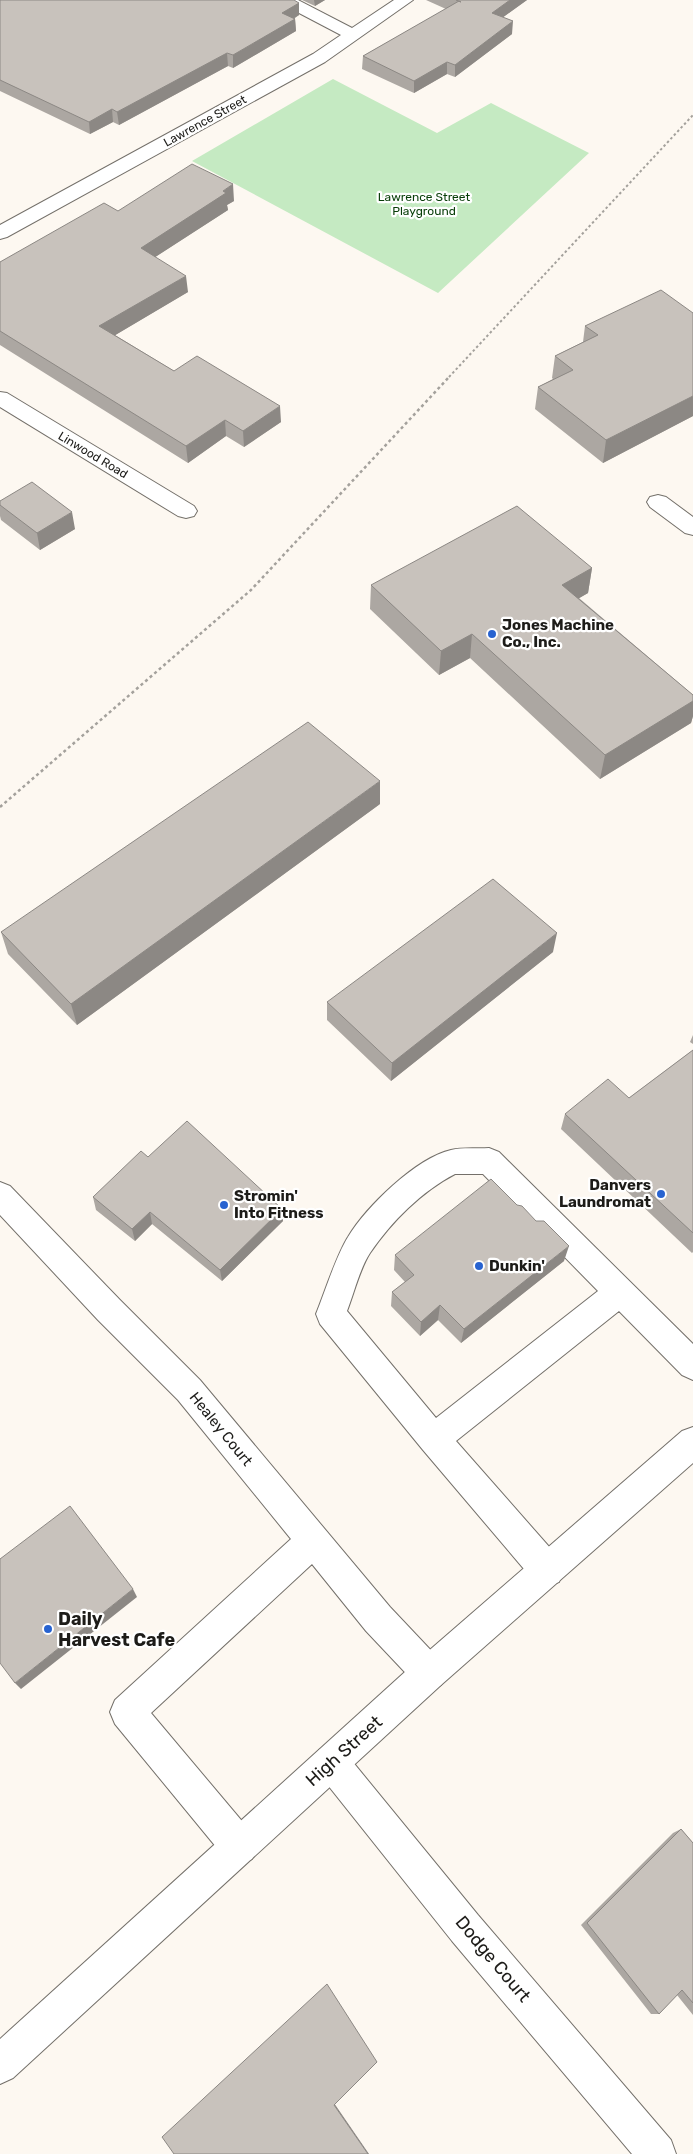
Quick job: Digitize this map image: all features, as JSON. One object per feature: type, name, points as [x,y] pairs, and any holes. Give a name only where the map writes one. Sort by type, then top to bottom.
[{"type":"street","points":[[286,0],[353,35]]},
{"type":"street","name":"Lawrence Street","points":[[0,232],[319,58],[405,0]]},
{"type":"street","name":"Linwood Road","points":[[0,398],[186,511]]},
{"type":"street","points":[[658,502],[693,528]]},
{"type":"street","points":[[547,1570],[434,1439],[331,1314],[358,1246],[390,1207],[428,1174],[452,1162],[489,1161],[693,1365]]},
{"type":"street","name":"Healey Court","points":[[0,1195],[82,1282],[189,1390],[378,1619],[429,1673]]},
{"type":"street","points":[[434,1439],[621,1291]]},
{"type":"street","name":"High Street","points":[[0,2065],[429,1673],[693,1442]]},
{"type":"street","points":[[239,1846],[127,1712],[312,1541]]},
{"type":"street","name":"Dodge Court","points":[[331,1762],[465,1928],[657,2154]]},
{"type":"path","points":[[0,807],[251,590],[693,115]]},
{"type":"green space","name":"Lawrence Street Playground","points":[[333,79],[437,133],[491,103],[589,153],[438,293],[192,161]]},
{"type":"building","points":[[0,0],[294,0],[299,3],[282,13],[295,19],[233,55],[227,53],[117,112],[112,109],[89,122],[0,80]]},
{"type":"building","points":[[456,0],[510,0],[492,13],[513,21],[455,65],[447,62],[414,81],[363,56],[459,1]]},
{"type":"building","points":[[192,164],[233,184],[223,191],[226,193],[141,248],[186,276],[99,326],[174,371],[197,356],[280,406],[243,431],[225,420],[186,446],[0,331],[0,262],[104,203],[118,211]]},
{"type":"building","points":[[661,290],[693,313],[693,396],[606,440],[538,387],[573,370],[555,356],[598,335],[585,326]]},
{"type":"building","points":[[32,482],[72,512],[37,533],[0,505],[0,501]]},
{"type":"building","name":"Jones Machine Co., Inc.","points":[[517,506],[592,568],[562,585],[693,695],[693,701],[605,755],[472,634],[441,651],[371,585]]},
{"type":"building","points":[[308,722],[380,781],[71,1004],[1,932]]},
{"type":"building","points":[[493,879],[557,933],[392,1063],[327,1002]]},
{"type":"building","name":"Danvers Laundromat","points":[[693,1050],[693,1233],[565,1114],[608,1079],[629,1098]]},
{"type":"building","name":"Stromin' Into Fitness","points":[[187,1121],[282,1209],[220,1270],[150,1212],[132,1229],[93,1197],[141,1151],[148,1157]]},
{"type":"building","name":"Dunkin'","points":[[491,1179],[517,1205],[522,1206],[536,1221],[544,1221],[569,1246],[464,1329],[440,1305],[421,1322],[392,1292],[414,1275],[395,1255]]},
{"type":"building","name":"Daily Harvest Cafe","points":[[70,1506],[133,1589],[15,1683],[0,1663],[0,1559]]},
{"type":"building","points":[[681,1829],[693,1843],[693,2003],[682,1990],[659,2014],[587,1923]]},
{"type":"building","points":[[327,1984],[377,2062],[334,2105],[368,2154],[174,2154],[162,2137]]},
{"type":"place","name":"Jones Machine Co., Inc.","points":[[492,634]]},
{"type":"place","name":"Danvers Laundromat","points":[[661,1194]]},
{"type":"place","name":"Stromin' Into Fitness","points":[[224,1205]]},
{"type":"place","name":"Dunkin'","points":[[479,1266]]},
{"type":"place","name":"Daily Harvest Cafe","points":[[48,1629]]}]
